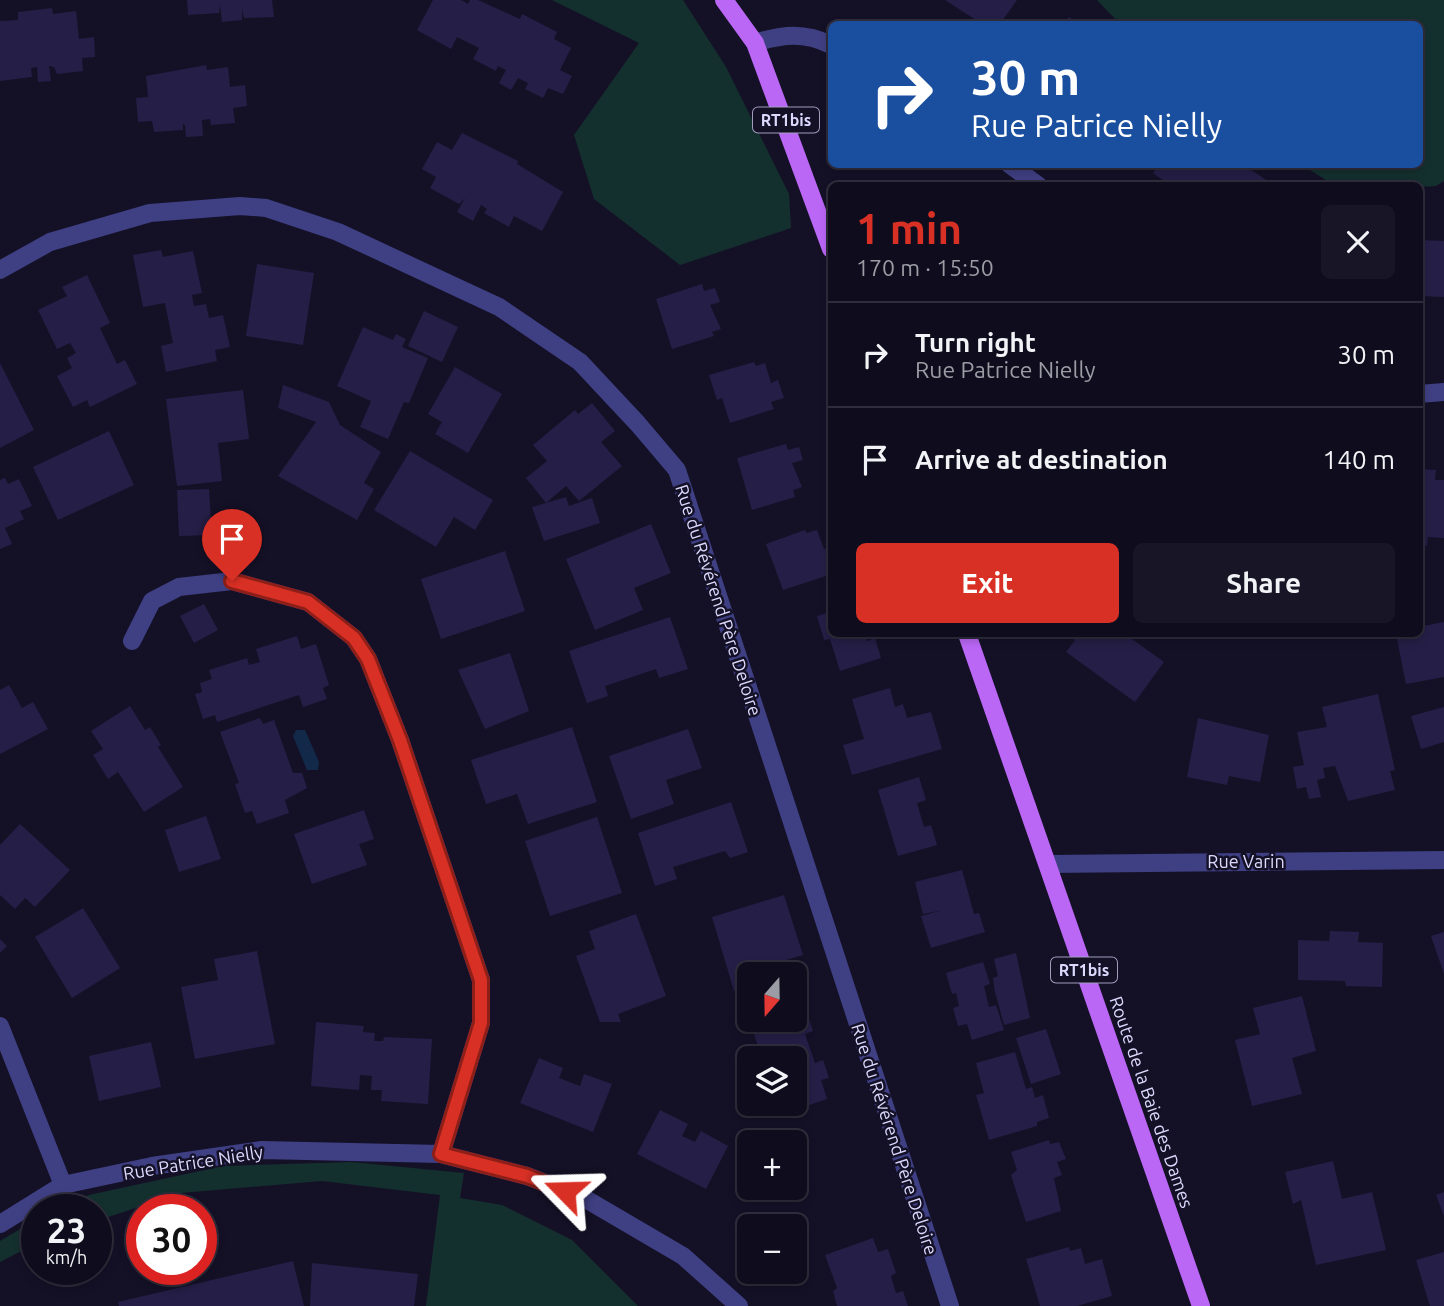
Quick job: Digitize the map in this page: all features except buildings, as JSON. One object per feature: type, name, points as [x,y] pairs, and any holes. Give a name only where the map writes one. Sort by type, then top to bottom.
[{"type":"main road","name":"RT1bis","points":[[724,0],[755,43],[787,122],[828,240]]},
{"type":"main road","name":"Route de la Baie des Dames","points":[[968,637],[1201,1306]]},
{"type":"street","points":[[755,43],[785,35],[803,35],[828,44]]},
{"type":"street","points":[[1014,168],[1034,182]]},
{"type":"street","name":"Rue du Révérend Père Deloire","points":[[0,270],[50,242],[150,213],[240,206],[266,208],[338,232],[499,307],[580,362],[638,424],[677,470],[950,1306]]},
{"type":"street","points":[[1423,394],[1444,392]]},
{"type":"street","points":[[132,641],[152,601],[179,587],[232,581],[308,602],[354,638],[368,659],[404,752],[481,980],[481,1023],[441,1154]]},
{"type":"street","name":"Rue Varin","points":[[1048,864],[1444,860]]},
{"type":"street","points":[[0,1026],[62,1185]]},
{"type":"street","name":"Rue Patrice Nielly","points":[[0,1224],[62,1185],[152,1166],[262,1150],[441,1154],[527,1176],[584,1198],[683,1256],[738,1306]]},
{"type":"green space","points":[[552,0],[683,0],[726,67],[789,194],[791,228],[680,265],[594,199],[574,135],[639,43]]},
{"type":"green space","points":[[1097,0],[1444,0],[1444,181],[1436,186],[1423,187],[1423,182],[1329,182],[1307,168],[1423,168],[1423,21],[1117,21]]},
{"type":"green space","points":[[351,1162],[464,1173],[460,1198],[502,1205],[572,1240],[638,1306],[426,1306],[440,1195],[322,1181],[178,1194],[126,1194],[126,1211],[112,1216],[112,1194],[94,1194],[223,1166]]},
{"type":"green space","points":[[21,1229],[21,1251],[0,1262],[0,1241]]},
{"type":"water","points":[[296,730],[305,730],[319,762],[318,770],[307,770],[293,736]]},
{"type":"route","points":[[232,581],[308,602],[354,638],[368,659],[400,740],[481,980],[481,1023],[441,1154],[527,1176],[565,1191]]}]
